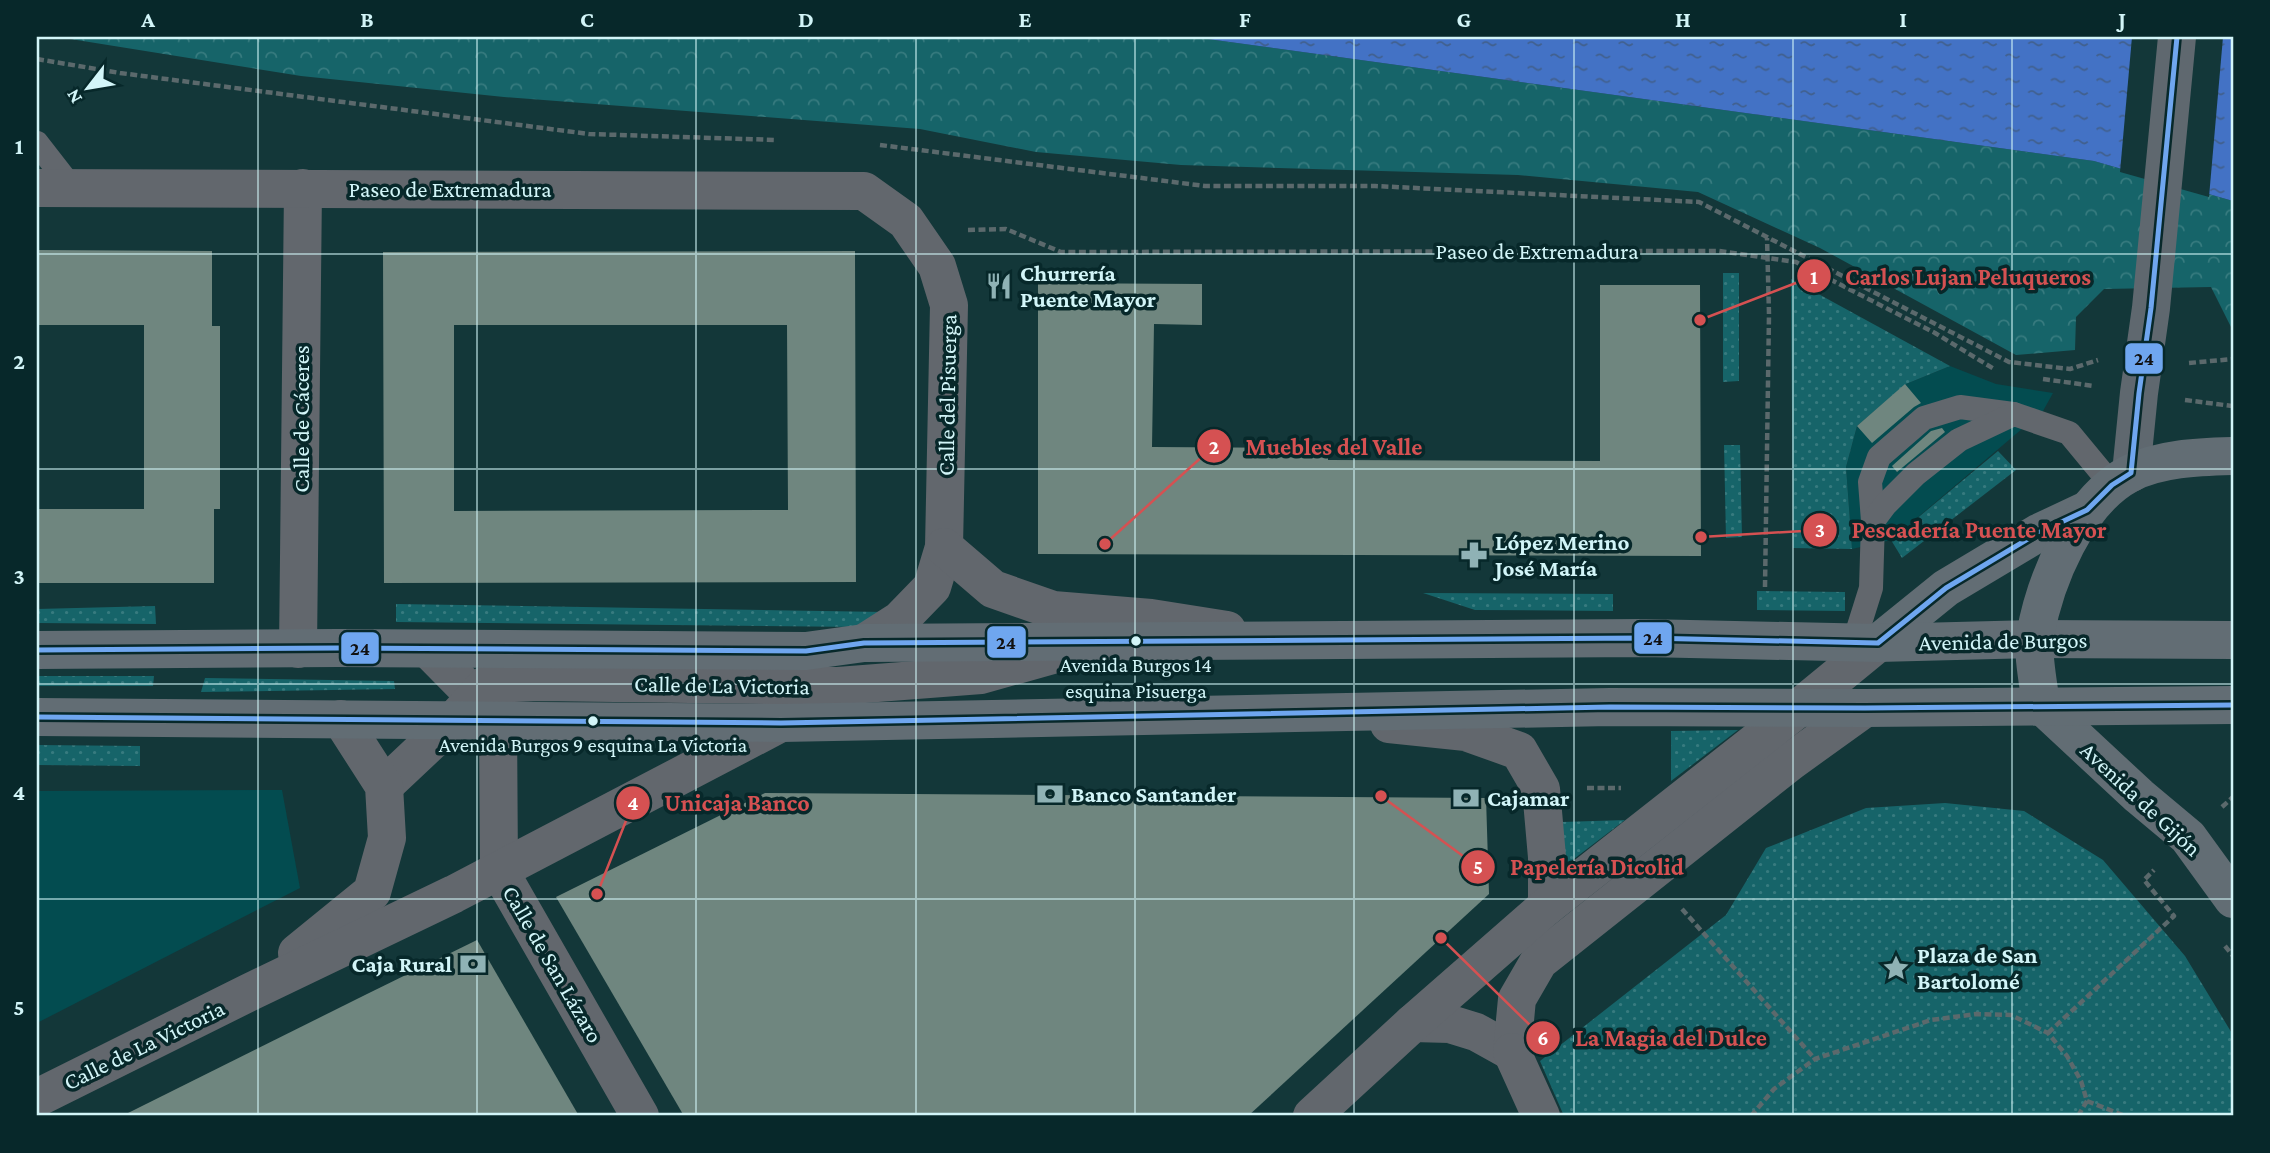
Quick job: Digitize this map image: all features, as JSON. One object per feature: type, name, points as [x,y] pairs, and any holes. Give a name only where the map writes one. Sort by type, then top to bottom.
[{"type":"highway","points":[[1866,642],[1947,589],[2154,464],[2233,456]]},
{"type":"highway","points":[[2041,705],[2034,639],[2048,590],[2065,548],[2110,489]]},
{"type":"highway","name":"Avenida de Burgos","points":[[37,650],[806,651],[864,642],[1656,638],[1866,642],[2233,640]]},
{"type":"highway","name":"Avenida de Gijón","points":[[2041,705],[2139,796],[2188,836],[2233,899]]},
{"type":"highway","points":[[37,717],[341,719],[476,712],[781,723],[1596,707],[2233,705]]},
{"type":"main road","points":[[2110,489],[2139,393],[2151,308],[2177,37]]},
{"type":"street","name":"Paseo de Extremadura","points":[[55,188],[864,191]]},
{"type":"street","name":"Calle de Cáceres","points":[[298,649],[303,188]]},
{"type":"street","name":"Calle del Pisuerga","points":[[864,191],[906,221],[937,266],[949,305],[944,547],[932,587],[900,620],[864,642]]},
{"type":"street","points":[[944,547],[993,589],[1053,610],[1151,618],[1283,640]]},
{"type":"street","name":"Calle de La Victoria","points":[[384,786],[476,712],[487,684],[540,682],[838,686],[981,675],[1097,642]]},
{"type":"street","points":[[1312,1116],[1412,1023],[1547,906],[1800,707],[1866,642]]},
{"type":"street","points":[[429,650],[476,712]]},
{"type":"street","points":[[1541,1116],[1511,1052],[1517,999],[1539,961],[1790,762],[1865,708]]},
{"type":"street","name":"Calle de San Lázaro","points":[[476,712],[499,870],[640,1116]]},
{"type":"street","points":[[1289,714],[1466,732],[1519,751],[1541,789],[1547,857],[1547,906]]},
{"type":"street","name":"Calle de La Victoria","points":[[250,992],[372,892],[387,838],[384,786],[341,719]]},
{"type":"street","name":"Calle de La Victoria","points":[[37,1098],[415,913],[781,723]]},
{"type":"street","points":[[1412,1023],[1450,1024],[1476,1032],[1511,1052]]},
{"type":"lane","points":[[37,143],[55,188]]},
{"type":"lane","points":[[1866,642],[1873,521],[1870,482],[1879,457],[1924,418],[1960,407],[2014,414],[2069,433],[2110,489]]},
{"type":"lane","points":[[1873,521],[1916,474],[1958,440],[2014,414]]},
{"type":"path","points":[[37,59],[133,75],[589,134],[783,141]]},
{"type":"path","points":[[879,145],[1205,186],[1375,186],[1699,202],[2009,362],[2070,369],[2102,359]]},
{"type":"path","name":"Paseo de Extremadura","points":[[960,230],[1006,229],[1060,252],[1719,251],[1768,257],[1796,262],[1935,333],[2000,373]]},
{"type":"path","points":[[1765,587],[1769,314],[1767,238]]},
{"type":"path","points":[[2184,363],[2233,359]]},
{"type":"path","points":[[2038,378],[2087,385]]},
{"type":"path","points":[[2178,399],[2233,407]]},
{"type":"path","points":[[1679,906],[1815,1059]]},
{"type":"path","points":[[2048,1033],[2175,916]]},
{"type":"path","points":[[1751,1116],[1774,1089],[1815,1059],[1931,1020],[1976,1014],[2011,1014],[2048,1033],[2067,1056],[2081,1081],[2087,1101],[2078,1116]]},
{"type":"path","points":[[2087,1101],[2125,1116]]},
{"type":"shaded area","points":[[1950,366],[1996,384],[2053,393],[2043,411],[1891,540],[1852,549],[1846,467],[1857,426],[1906,384]]},
{"type":"shaded area","points":[[282,790],[300,888],[37,1023],[37,791]]},
{"type":"green space","points":[[58,37],[1193,37],[2094,161],[2233,201],[2233,331],[2211,287],[2104,289],[2076,317],[2075,350],[2016,355],[1820,248],[1698,192],[1518,175],[1181,165],[1036,152],[920,129],[504,97],[301,76]]},
{"type":"green space","points":[[1723,273],[1739,273],[1739,381],[1723,382]]},
{"type":"green space","points":[[1791,279],[1950,366],[1906,384],[1857,426],[1846,467],[1852,549],[1793,548]]},
{"type":"green space","points":[[1724,445],[1740,445],[1742,537],[1726,538]]},
{"type":"green space","points":[[1998,451],[2016,470],[1902,558],[1891,540]]},
{"type":"green space","points":[[1757,591],[1845,592],[1845,611],[1757,610]]},
{"type":"green space","points":[[1423,593],[1613,594],[1613,611],[1475,610]]},
{"type":"green space","points":[[396,604],[884,612],[862,627],[396,622]]},
{"type":"green space","points":[[155,606],[156,624],[37,623],[37,609]]},
{"type":"green space","points":[[37,676],[154,676],[153,686],[37,686]]},
{"type":"green space","points":[[205,678],[394,681],[395,689],[201,692]]},
{"type":"green space","points":[[1738,730],[1671,781],[1671,731]]},
{"type":"green space","points":[[37,745],[140,746],[140,766],[37,765]]},
{"type":"green space","name":"Plaza de San Bartolomé","points":[[1945,803],[2024,811],[2103,860],[2185,956],[2233,1035],[2233,1116],[1564,1116],[1540,1061],[1726,915],[1766,848],[1866,808]]},
{"type":"green space","points":[[1625,820],[1562,868],[1562,822]]},
{"type":"water","points":[[1193,37],[2233,37],[2233,201],[2094,161]]},
{"type":"pier","points":[[2132,37],[2223,37],[2209,197],[2120,172]]},
{"type":"building","points":[[37,250],[212,251],[212,326],[220,326],[220,509],[214,509],[214,583],[37,583],[37,509],[144,509],[144,325],[37,325]]},
{"type":"building","points":[[855,251],[856,582],[384,583],[383,252]],"holes":[[[454,325],[787,325],[788,510],[454,511]]]},
{"type":"building","points":[[1038,283],[1202,284],[1202,325],[1154,324],[1152,447],[1328,448],[1328,460],[1600,461],[1600,285],[1700,285],[1701,556],[1038,554]]},
{"type":"building","points":[[1905,384],[1921,403],[1872,443],[1857,426]]},
{"type":"building","points":[[1942,428],[1945,432],[1897,472],[1892,466],[1931,431]]},
{"type":"building","points":[[765,793],[1486,798],[1489,894],[1248,1116],[684,1116],[556,897]]},
{"type":"building","points":[[477,940],[579,1116],[122,1116],[367,994]]},
{"type":"transit line","name":"24","points":[[37,650],[338,648],[806,651],[864,643],[1645,638],[1878,643],[1946,588],[2038,533],[2087,510],[2112,485],[2131,473],[2151,308],[2177,37]]},
{"type":"transit line","name":"24","points":[[37,717],[781,723],[1610,707],[2233,705]]},
{"type":"place","name":"Churrería Puente Mayor","points":[[999,286]]},
{"type":"place","name":"Carlos Lujan Peluqueros","points":[[1700,320]]},
{"type":"place","name":"Pescadería Puente Mayor","points":[[1701,537]]},
{"type":"place","name":"Muebles del Valle","points":[[1105,544]]},
{"type":"place","name":"López Merino José María","points":[[1474,555]]},
{"type":"place","name":"Avenida Burgos 14 esquina Pisuerga","points":[[1136,641]]},
{"type":"place","name":"Avenida Burgos 9 esquina La Victoria","points":[[593,721]]},
{"type":"place","name":"Banco Santander","points":[[1050,794]]},
{"type":"place","name":"Papelería Dicolid","points":[[1381,796]]},
{"type":"place","name":"Cajamar","points":[[1466,798]]},
{"type":"place","name":"Unicaja Banco","points":[[597,894]]},
{"type":"place","name":"La Magia del Dulce","points":[[1441,938]]},
{"type":"place","name":"Caja Rural","points":[[473,964]]},
{"type":"place","name":"Plaza de San Bartolomé","points":[[1896,968]]}]
